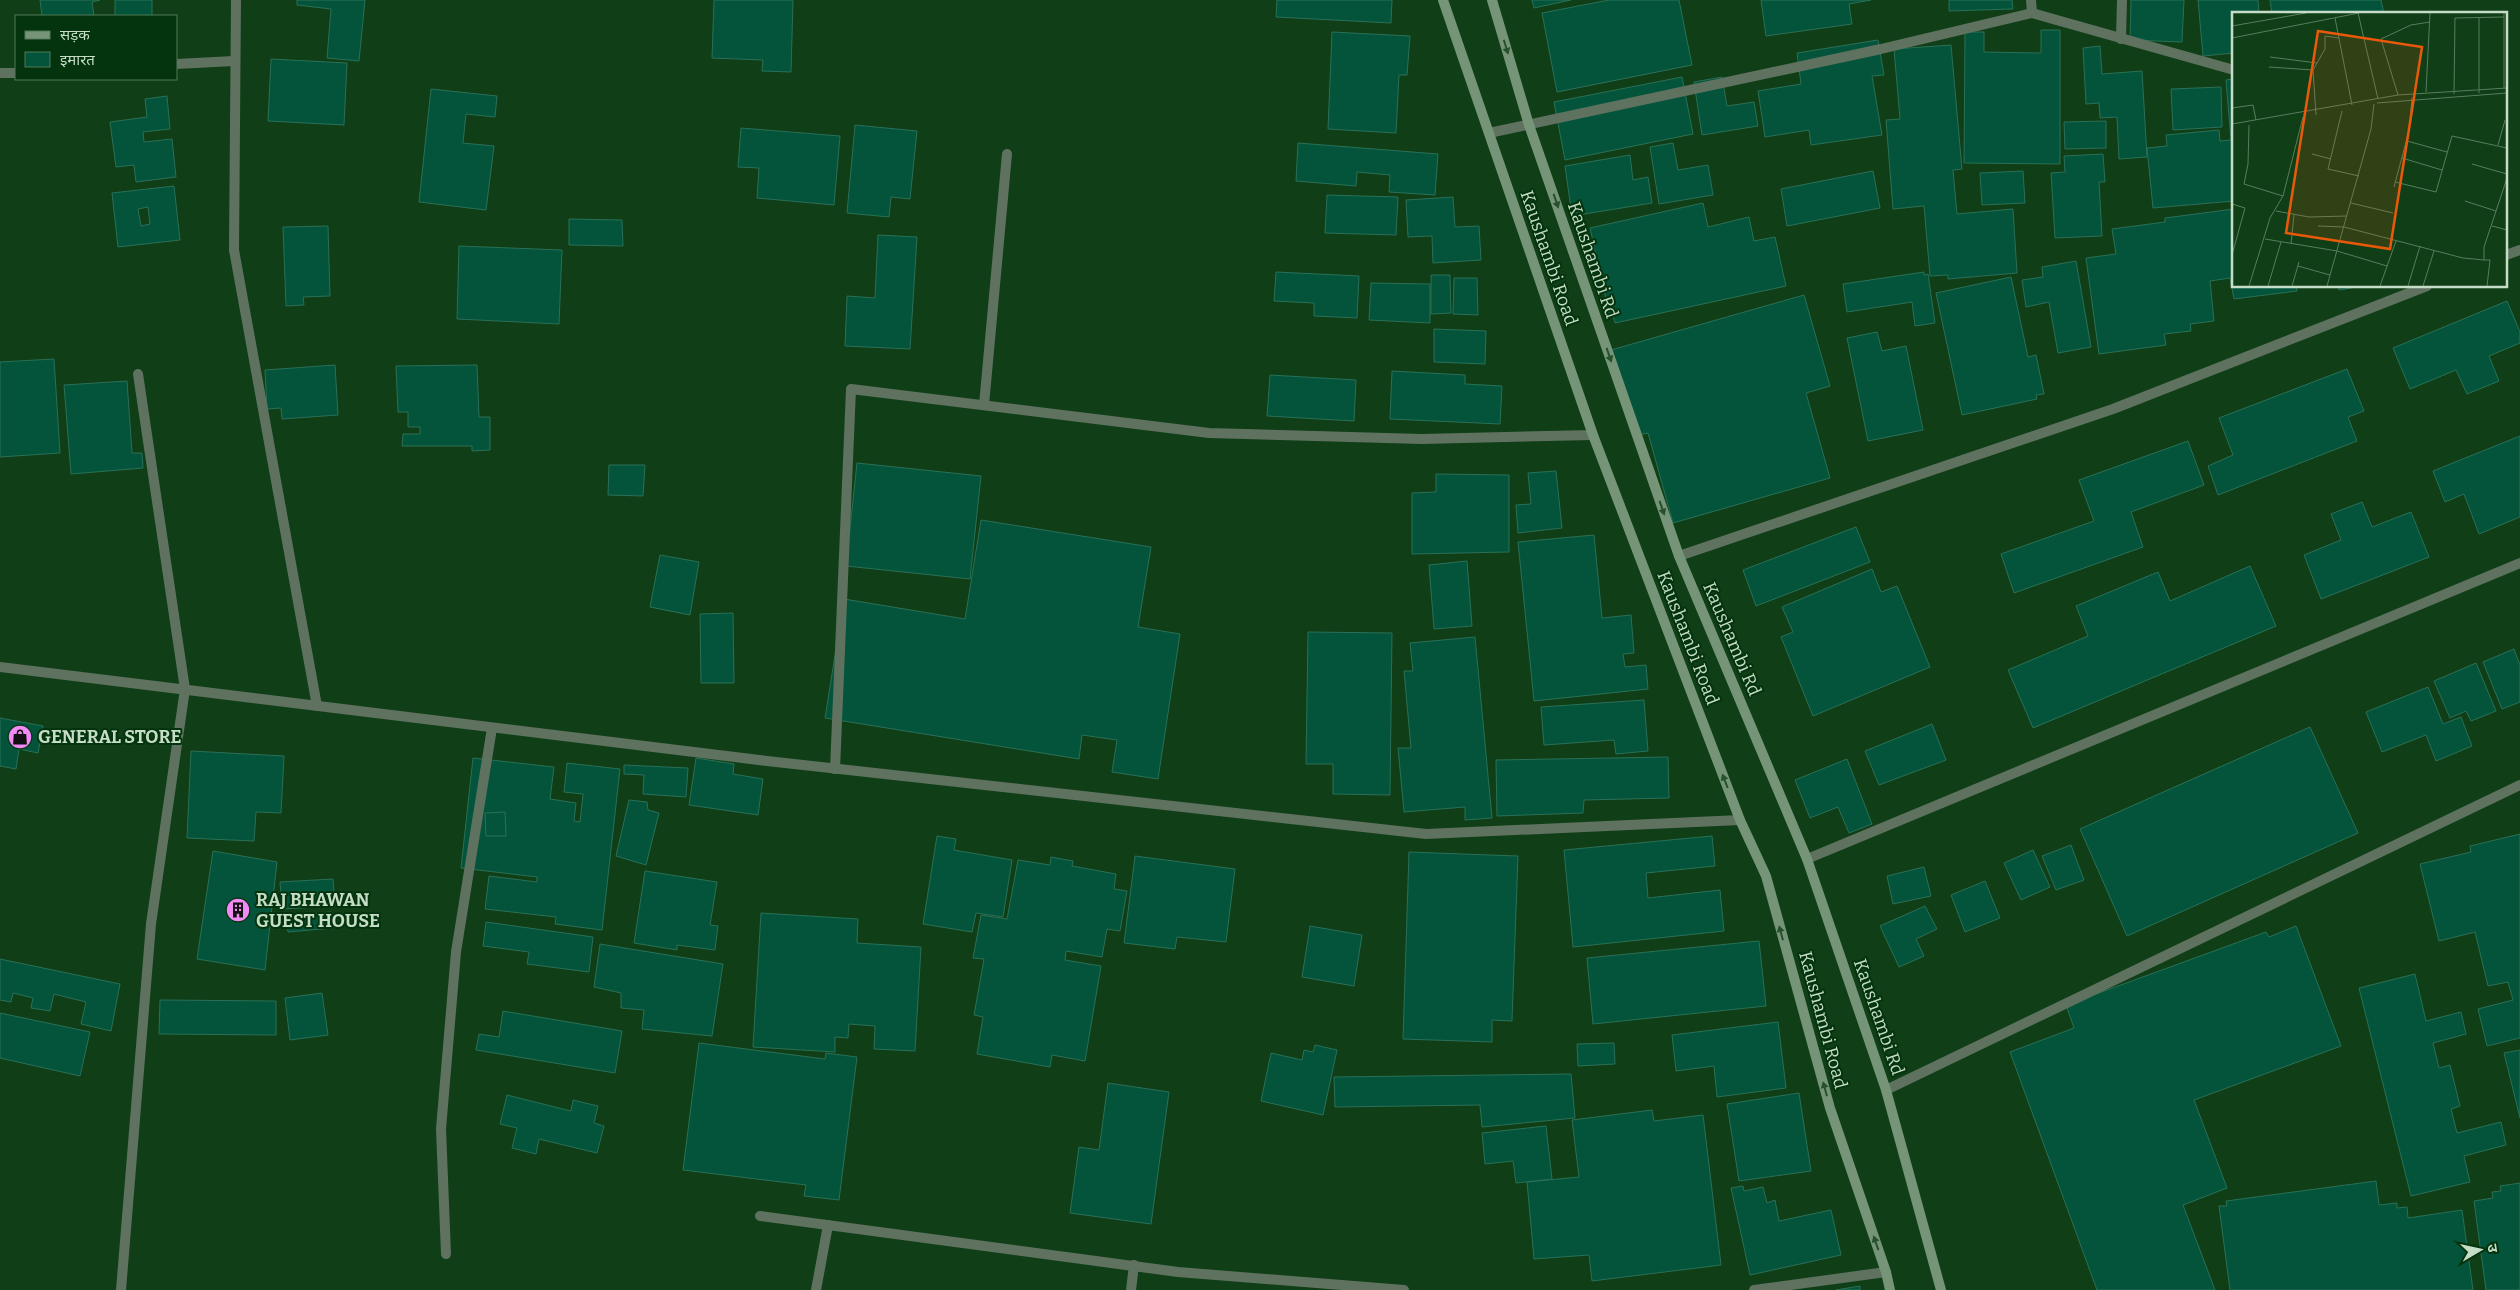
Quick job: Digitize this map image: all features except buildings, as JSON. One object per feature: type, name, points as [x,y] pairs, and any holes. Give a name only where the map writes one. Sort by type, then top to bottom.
[{"type":"main road","name":"Kaushambi Road","points":[[1443,0],[1593,435],[1740,820],[1766,876],[1830,1108],[1886,1272],[1890,1290]]},
{"type":"main road","name":"Kaushambi Rd","points":[[1492,0],[1529,124],[1678,556],[1807,859],[1886,1090],[1941,1290]]},
{"type":"street","points":[[236,0],[234,60],[234,250],[317,706]]},
{"type":"street","points":[[2031,0],[2032,13]]},
{"type":"street","points":[[2121,39],[2122,0]]},
{"type":"street","points":[[1488,133],[1881,49],[2032,13],[2232,69]]},
{"type":"street","points":[[178,64],[234,60]]},
{"type":"street","points":[[0,74],[15,73]]},
{"type":"street","points":[[984,405],[1007,154]]},
{"type":"street","points":[[2508,254],[2520,250]]},
{"type":"street","points":[[1678,556],[2113,409],[2422,288]]},
{"type":"street","points":[[121,1290],[151,924],[185,689],[138,374]]},
{"type":"street","points":[[835,768],[851,389],[1209,432],[1422,440],[1593,435]]},
{"type":"street","points":[[1807,859],[2520,564]]},
{"type":"street","points":[[0,667],[492,728],[1426,834],[1740,820]]},
{"type":"street","points":[[446,1254],[441,1129],[456,952],[492,728]]},
{"type":"street","points":[[1886,1090],[2520,785]]},
{"type":"street","points":[[760,1216],[1178,1272],[1348,1288],[1404,1290]]},
{"type":"street","points":[[816,1290],[828,1225]]},
{"type":"street","points":[[1131,1290],[1134,1265]]},
{"type":"street","points":[[1754,1290],[1886,1272]]},
{"type":"place","name":"GENERAL STORE","points":[[20,737]]},
{"type":"place","name":"RAJ BHAWAN GUEST HOUSE","points":[[238,910]]}]
